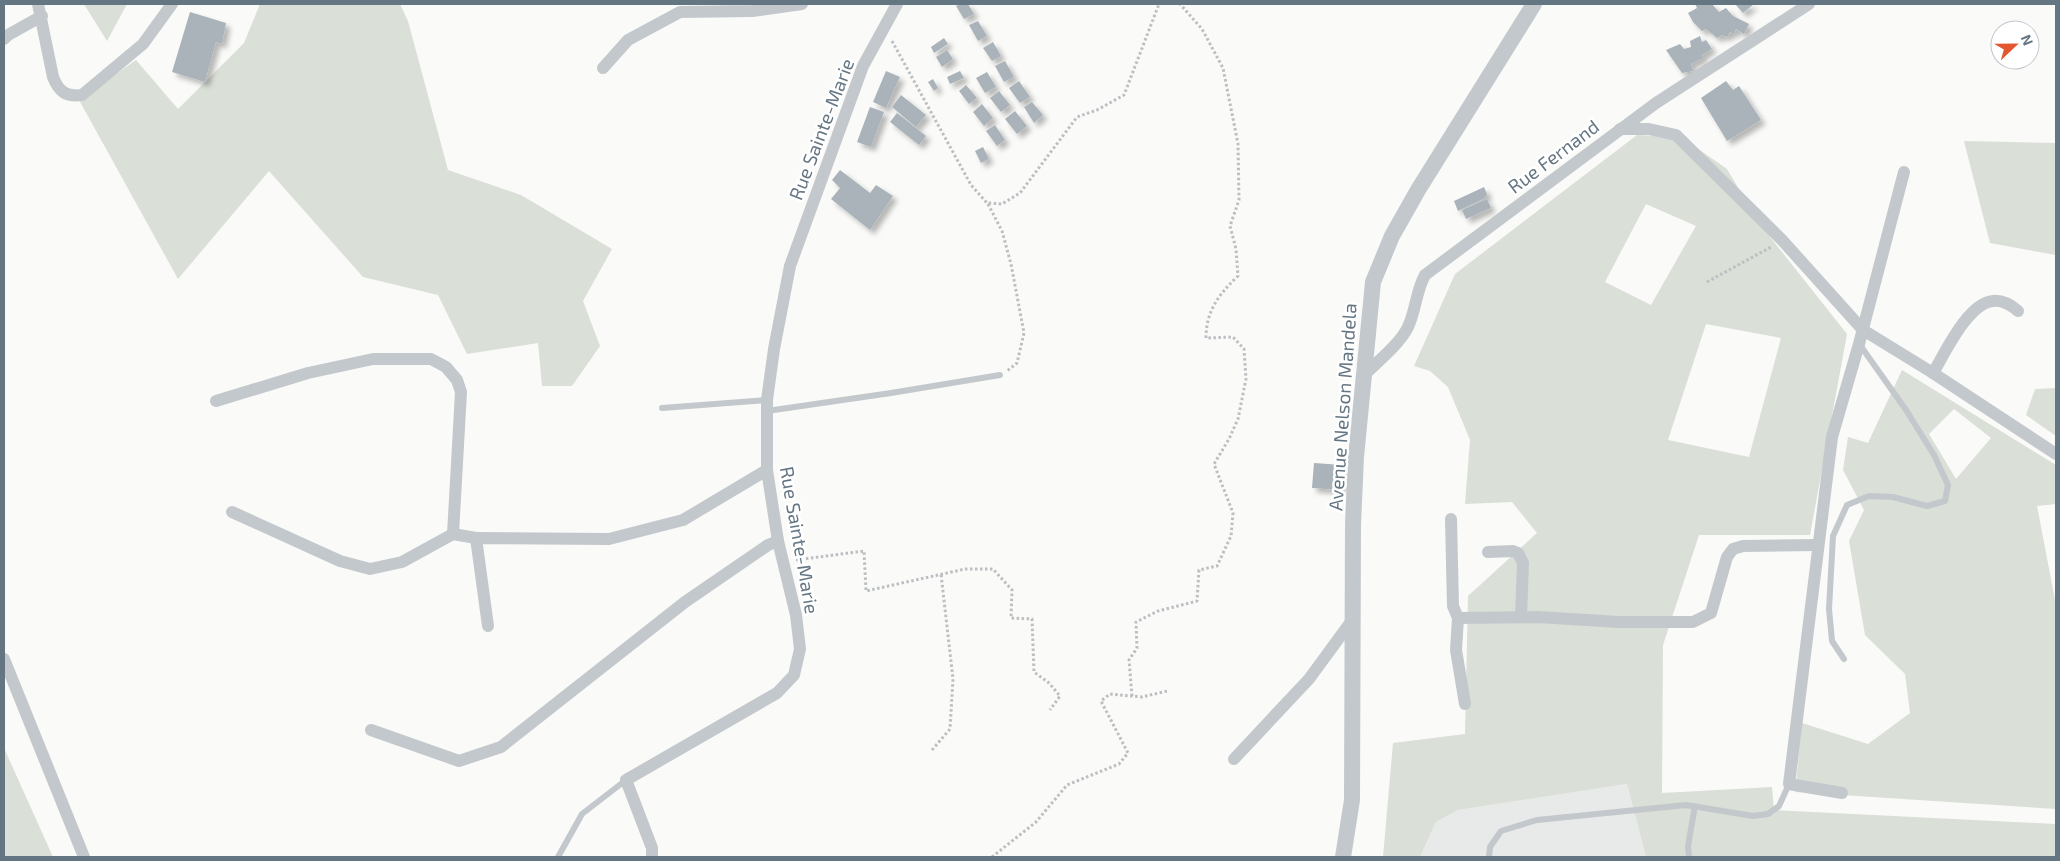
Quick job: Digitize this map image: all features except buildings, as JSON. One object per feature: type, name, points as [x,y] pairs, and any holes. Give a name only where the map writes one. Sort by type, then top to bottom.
[{"type":"street","points":[[4,40],[40,10],[57,85],[64,94],[82,95],[143,44],[172,4]]},
{"type":"street","points":[[603,68],[628,40],[680,12],[752,11],[785,8],[802,4]]},
{"type":"street","name":"Rue Sainte-Marie","points":[[626,780],[777,693],[794,675],[800,649],[796,615],[778,540],[767,470],[767,406],[774,349],[790,266],[863,66],[897,4]]},
{"type":"street","name":"Avenue Nelson Mandela","points":[[1343,857],[1352,800],[1356,457],[1372,282],[1392,236],[1418,190],[1534,4]]},
{"type":"street","name":"Rue Fernand","points":[[1363,376],[1397,342],[1408,328],[1419,285],[1425,275],[1656,103],[1809,4]]},
{"type":"street","points":[[1620,129],[1649,129],[1676,135],[1782,240],[1863,330],[1934,373],[2056,454]]},
{"type":"street","points":[[1842,793],[1789,784],[1817,545],[1832,437],[1863,330],[1904,172]]},
{"type":"street","points":[[1934,373],[1956,334],[1980,306],[1992,301],[2002,302],[2018,311]]},
{"type":"street","points":[[216,401],[308,373],[373,359],[431,359],[446,367],[457,380],[460,392],[453,534]]},
{"type":"street","points":[[232,512],[340,561],[370,569],[402,562],[453,534],[476,538],[609,539],[684,520],[767,470]]},
{"type":"street","points":[[1451,519],[1453,606],[1458,618],[1456,650],[1465,704]]},
{"type":"street","points":[[476,538],[488,626]]},
{"type":"street","points":[[371,730],[459,761],[501,747],[685,602],[778,540]]},
{"type":"street","points":[[1458,618],[1521,616],[1619,622],[1693,622],[1710,613],[1727,557],[1733,549],[1743,546],[1817,545]]},
{"type":"street","points":[[1488,552],[1512,551],[1521,558],[1523,562],[1521,616]]},
{"type":"street","points":[[1234,759],[1309,679],[1353,619]]},
{"type":"street","points":[[4,659],[84,857]]},
{"type":"street","points":[[626,780],[652,848],[652,857]]},
{"type":"lane","points":[[1844,659],[1832,641],[1829,609],[1833,536],[1847,505],[1869,496],[1893,497],[1927,506],[1945,501],[1948,485],[1934,455],[1906,410],[1859,344]]},
{"type":"lane","points":[[662,408],[767,406],[891,393],[1000,375]]},
{"type":"lane","points":[[558,857],[582,814],[626,780]]},
{"type":"lane","points":[[1489,857],[1490,847],[1501,831],[1537,820],[1686,805],[1753,816],[1768,814],[1779,806],[1789,784]]},
{"type":"lane","points":[[1689,857],[1688,846],[1696,806]]},
{"type":"path","points":[[987,203],[1002,204],[1020,193],[1077,117],[1097,110],[1124,95],[1159,4]]},
{"type":"path","points":[[1132,696],[1130,660],[1137,648],[1136,622],[1158,611],[1197,601],[1199,570],[1217,566],[1230,536],[1233,513],[1214,464],[1238,419],[1246,378],[1244,349],[1233,336],[1206,338],[1206,322],[1222,292],[1238,276],[1236,249],[1230,226],[1239,200],[1238,144],[1224,68],[1202,29],[1180,4]]},
{"type":"path","points":[[884,27],[970,185],[987,203],[1002,232],[1011,264],[1024,333],[1017,364],[1000,375]]},
{"type":"path","points":[[1707,282],[1782,240]]},
{"type":"path","points":[[783,562],[864,551],[866,591],[965,569],[993,569],[1012,590],[1011,618],[1032,619],[1034,672],[1049,682],[1060,696],[1050,710]]},
{"type":"path","points":[[932,750],[950,729],[953,679],[941,574]]},
{"type":"path","points":[[992,857],[1036,822],[1067,784],[1119,764],[1128,753],[1101,701],[1110,694],[1142,697],[1167,690]]},
{"type":"shaded area","points":[[84,4],[127,4],[107,41]]},
{"type":"shaded area","points":[[260,4],[400,4],[408,21],[448,170],[521,195],[612,249],[583,301],[600,346],[572,386],[542,386],[538,343],[467,354],[438,295],[363,277],[269,171],[178,279],[79,100],[136,60],[178,109],[244,43]]},
{"type":"shaded area","points":[[1637,135],[1681,137],[1727,169],[1759,223],[1847,334],[1810,535],[1699,535],[1663,645],[1662,793],[1772,787],[1774,810],[2056,824],[2056,857],[1646,857],[1627,784],[1458,810],[1436,822],[1420,857],[1383,857],[1393,743],[1465,734],[1468,596],[1537,533],[1512,502],[1465,504],[1470,440],[1448,387],[1430,371],[1414,366],[1455,274]],"holes":[[[1646,204],[1696,226],[1651,305],[1605,282]],[[1706,324],[1781,338],[1749,457],[1668,440]]]},
{"type":"shaded area","points":[[1964,141],[2056,143],[2056,255],[1990,243]]},
{"type":"shaded area","points":[[1902,370],[2056,465],[2056,504],[2037,506],[2056,605],[2056,809],[1795,792],[1802,723],[1868,744],[1910,713],[1905,674],[1865,635],[1849,541],[1864,510],[1843,470],[1848,437],[1868,443]],"holes":[[[1954,409],[1991,438],[1956,479],[1929,434]]]},
{"type":"shaded area","points":[[2056,388],[2056,436],[2026,415],[2035,389]]},
{"type":"shaded area","points":[[4,748],[53,857],[4,857]]},
{"type":"shaded area","points":[[1627,784],[1646,857],[1420,857],[1436,822],[1458,810]]}]
